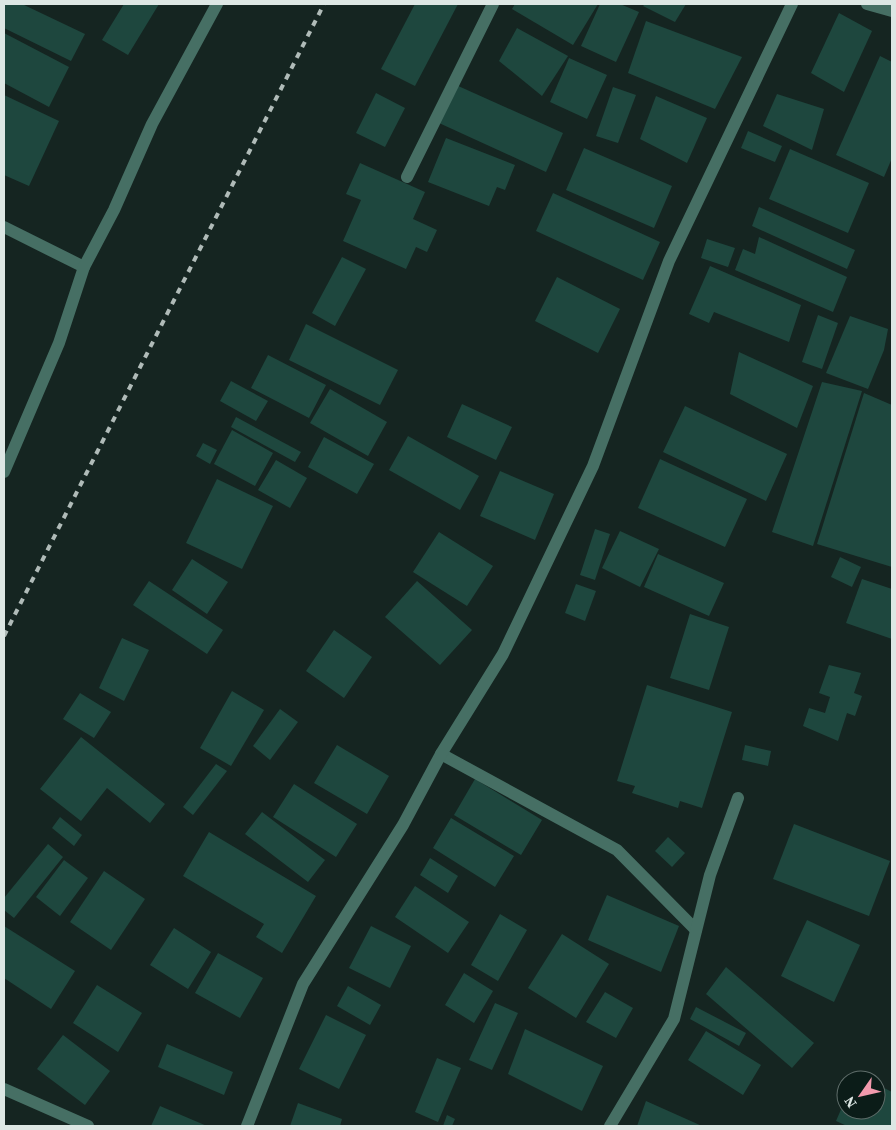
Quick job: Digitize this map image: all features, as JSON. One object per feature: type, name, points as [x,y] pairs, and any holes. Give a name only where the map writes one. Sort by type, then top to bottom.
[{"type":"street","points":[[4,472],[59,343],[84,267],[114,210],[152,124],[216,4]]},
{"type":"street","points":[[407,177],[493,4]]},
{"type":"street","points":[[247,1126],[304,984],[403,825],[441,754],[503,654],[593,466],[669,261],[792,4]]},
{"type":"street","points":[[868,4],[892,11]]},
{"type":"street","points":[[4,227],[84,267]]},
{"type":"street","points":[[441,754],[617,850],[696,930]]},
{"type":"street","points":[[610,1126],[674,1019],[710,875],[738,798]]},
{"type":"street","points":[[4,1089],[88,1126]]},
{"type":"building","points":[[4,4],[22,4],[85,34],[71,61],[4,28]]},
{"type":"building","points":[[124,4],[159,4],[128,55],[102,40]]},
{"type":"building","points":[[415,4],[458,4],[415,86],[381,69]]},
{"type":"building","points":[[515,4],[598,4],[573,45],[512,9]]},
{"type":"building","points":[[600,4],[620,4],[639,12],[616,62],[581,46]]},
{"type":"building","points":[[645,4],[686,4],[675,22],[643,6]]},
{"type":"building","points":[[839,13],[872,31],[844,92],[811,73]]},
{"type":"building","points":[[646,21],[742,57],[715,109],[628,73]]},
{"type":"building","points":[[517,28],[568,56],[542,96],[499,61]]},
{"type":"building","points":[[4,33],[69,67],[49,107],[4,83]]},
{"type":"building","points":[[880,56],[892,62],[892,158],[884,177],[836,155]]},
{"type":"building","points":[[569,58],[607,75],[587,119],[550,102]]},
{"type":"building","points":[[456,85],[563,133],[546,172],[439,123]]},
{"type":"building","points":[[613,87],[636,95],[618,143],[596,136]]},
{"type":"building","points":[[376,93],[405,108],[385,147],[356,133]]},
{"type":"building","points":[[777,94],[824,109],[812,150],[763,126]]},
{"type":"building","points":[[4,95],[59,121],[29,186],[4,175]]},
{"type":"building","points":[[656,96],[707,118],[687,163],[640,139]]},
{"type":"building","points":[[748,131],[782,146],[775,162],[741,148]]},
{"type":"building","points":[[446,138],[515,165],[505,190],[497,187],[489,206],[428,182]]},
{"type":"building","points":[[584,148],[672,186],[654,228],[566,190]]},
{"type":"building","points":[[790,149],[869,183],[848,233],[769,199]]},
{"type":"building","points":[[360,163],[425,192],[413,219],[437,230],[427,252],[416,247],[406,269],[343,241],[361,200],[346,194]]},
{"type":"building","points":[[553,193],[660,242],[643,280],[536,231]]},
{"type":"building","points":[[759,207],[855,250],[847,269],[752,226]]},
{"type":"building","points":[[759,237],[847,277],[833,312],[735,270],[743,249],[755,254]]},
{"type":"building","points":[[707,239],[735,248],[728,267],[701,258]]},
{"type":"building","points":[[342,257],[366,269],[335,326],[312,313]]},
{"type":"building","points":[[710,266],[801,305],[789,342],[714,312],[709,323],[689,314]]},
{"type":"building","points":[[557,277],[620,309],[598,353],[535,321]]},
{"type":"building","points":[[818,315],[838,323],[822,369],[802,362]]},
{"type":"building","points":[[850,316],[888,329],[884,350],[868,389],[826,373]]},
{"type":"building","points":[[306,324],[398,370],[380,405],[289,360]]},
{"type":"building","points":[[739,352],[813,386],[797,428],[730,394]]},
{"type":"building","points":[[268,355],[326,385],[309,418],[251,388]]},
{"type":"building","points":[[231,381],[268,401],[256,421],[220,401]]},
{"type":"building","points":[[822,382],[862,391],[813,546],[772,532]]},
{"type":"building","points":[[330,389],[387,422],[368,456],[310,423]]},
{"type":"building","points":[[864,393],[892,405],[892,567],[817,544]]},
{"type":"building","points":[[462,404],[512,427],[496,460],[447,437]]},
{"type":"building","points":[[685,406],[787,454],[766,501],[663,452]]},
{"type":"building","points":[[236,417],[301,452],[295,462],[231,427]]},
{"type":"building","points":[[232,430],[273,453],[255,486],[214,464]]},
{"type":"building","points":[[408,436],[479,476],[460,510],[389,470]]},
{"type":"building","points":[[324,437],[374,464],[357,494],[308,467]]},
{"type":"building","points":[[203,443],[217,450],[210,464],[196,456]]},
{"type":"building","points":[[660,459],[747,499],[725,547],[638,508]]},
{"type":"building","points":[[276,460],[307,478],[290,508],[258,490]]},
{"type":"building","points":[[500,471],[554,494],[535,540],[480,516]]},
{"type":"building","points":[[217,479],[273,506],[242,569],[186,543]]},
{"type":"building","points":[[595,529],[610,534],[595,580],[580,575]]},
{"type":"building","points":[[620,531],[659,549],[640,587],[602,568]]},
{"type":"building","points":[[439,532],[493,566],[467,606],[413,572]]},
{"type":"building","points":[[658,554],[724,583],[709,616],[644,587]]},
{"type":"building","points":[[840,557],[861,567],[852,587],[831,577]]},
{"type":"building","points":[[192,559],[228,582],[207,614],[172,590]]},
{"type":"building","points":[[862,579],[892,589],[892,639],[846,623]]},
{"type":"building","points":[[149,581],[223,630],[207,654],[133,605]]},
{"type":"building","points":[[417,581],[472,630],[440,665],[385,617]]},
{"type":"building","points":[[576,584],[596,591],[585,621],[565,613]]},
{"type":"building","points":[[690,614],[729,627],[709,690],[670,678]]},
{"type":"building","points":[[334,630],[372,657],[344,698],[306,671]]},
{"type":"building","points":[[122,638],[149,650],[124,701],[99,688]]},
{"type":"building","points":[[829,665],[861,673],[854,693],[862,696],[855,716],[847,713],[838,741],[803,726],[809,708],[825,713],[830,697],[819,693]]},
{"type":"building","points":[[647,685],[732,712],[702,808],[680,801],[678,808],[632,793],[635,786],[617,781]]},
{"type":"building","points":[[232,691],[264,710],[231,766],[200,748]]},
{"type":"building","points":[[80,693],[111,712],[94,738],[63,719]]},
{"type":"building","points":[[280,709],[298,722],[270,760],[253,746]]},
{"type":"building","points":[[81,737],[165,804],[150,823],[107,788],[81,821],[40,789]]},
{"type":"building","points":[[337,745],[389,776],[367,814],[314,783]]},
{"type":"building","points":[[745,745],[771,751],[768,766],[742,760]]},
{"type":"building","points":[[216,764],[227,771],[193,815],[183,807]]},
{"type":"building","points":[[475,779],[542,820],[521,855],[454,815]]},
{"type":"building","points":[[294,784],[357,824],[336,857],[273,817]]},
{"type":"building","points":[[262,812],[325,860],[308,882],[245,834]]},
{"type":"building","points":[[60,817],[82,835],[74,846],[52,828]]},
{"type":"building","points":[[451,818],[514,856],[495,887],[433,848]]},
{"type":"building","points":[[794,824],[890,861],[869,916],[773,879]]},
{"type":"building","points":[[209,832],[316,896],[282,953],[256,937],[264,924],[183,876]]},
{"type":"building","points":[[668,837],[685,853],[672,867],[655,851]]},
{"type":"building","points":[[48,844],[63,857],[14,918],[4,910],[4,898]]},
{"type":"building","points":[[430,858],[458,876],[448,893],[420,875]]},
{"type":"building","points":[[64,860],[88,878],[60,916],[36,897]]},
{"type":"building","points":[[104,871],[145,899],[111,950],[70,922]]},
{"type":"building","points":[[415,886],[469,922],[448,953],[395,917]]},
{"type":"building","points":[[607,895],[679,926],[661,972],[588,940]]},
{"type":"building","points":[[500,914],[527,930],[498,981],[471,965]]},
{"type":"building","points":[[807,920],[860,945],[834,1002],[781,976]]},
{"type":"building","points":[[4,926],[75,971],[51,1009],[4,978]]},
{"type":"building","points":[[371,926],[411,946],[390,988],[349,968]]},
{"type":"building","points":[[174,928],[211,952],[188,989],[150,965]]},
{"type":"building","points":[[562,934],[609,964],[576,1018],[528,988]]},
{"type":"building","points":[[218,953],[263,978],[240,1018],[195,993]]},
{"type":"building","points":[[726,967],[814,1043],[792,1068],[706,994]]},
{"type":"building","points":[[464,973],[493,991],[474,1023],[445,1005]]},
{"type":"building","points":[[97,985],[142,1013],[118,1052],[73,1023]]},
{"type":"building","points":[[348,986],[381,1005],[370,1025],[337,1006]]},
{"type":"building","points":[[605,992],[633,1008],[616,1038],[586,1022]]},
{"type":"building","points":[[495,1003],[518,1013],[492,1070],[469,1060]]},
{"type":"building","points":[[696,1007],[746,1033],[739,1046],[690,1019]]},
{"type":"building","points":[[326,1015],[366,1035],[339,1089],[299,1069]]},
{"type":"building","points":[[525,1029],[603,1066],[582,1111],[508,1074]]},
{"type":"building","points":[[706,1031],[761,1065],[743,1095],[688,1060]]},
{"type":"building","points":[[63,1035],[110,1071],[85,1105],[37,1069]]},
{"type":"building","points":[[167,1044],[233,1072],[224,1095],[158,1067]]},
{"type":"building","points":[[437,1058],[461,1068],[438,1122],[415,1112]]},
{"type":"building","points":[[886,1089],[892,1092],[892,1126],[847,1126],[836,1121],[886,1120]]},
{"type":"building","points":[[646,1101],[702,1126],[637,1126]]},
{"type":"building","points":[[298,1103],[342,1119],[340,1126],[290,1126]]},
{"type":"building","points":[[160,1106],[207,1126],[151,1126]]},
{"type":"building","points":[[447,1115],[455,1119],[452,1126],[443,1126]]},
{"type":"railway","points":[[4,636],[324,4]]}]
